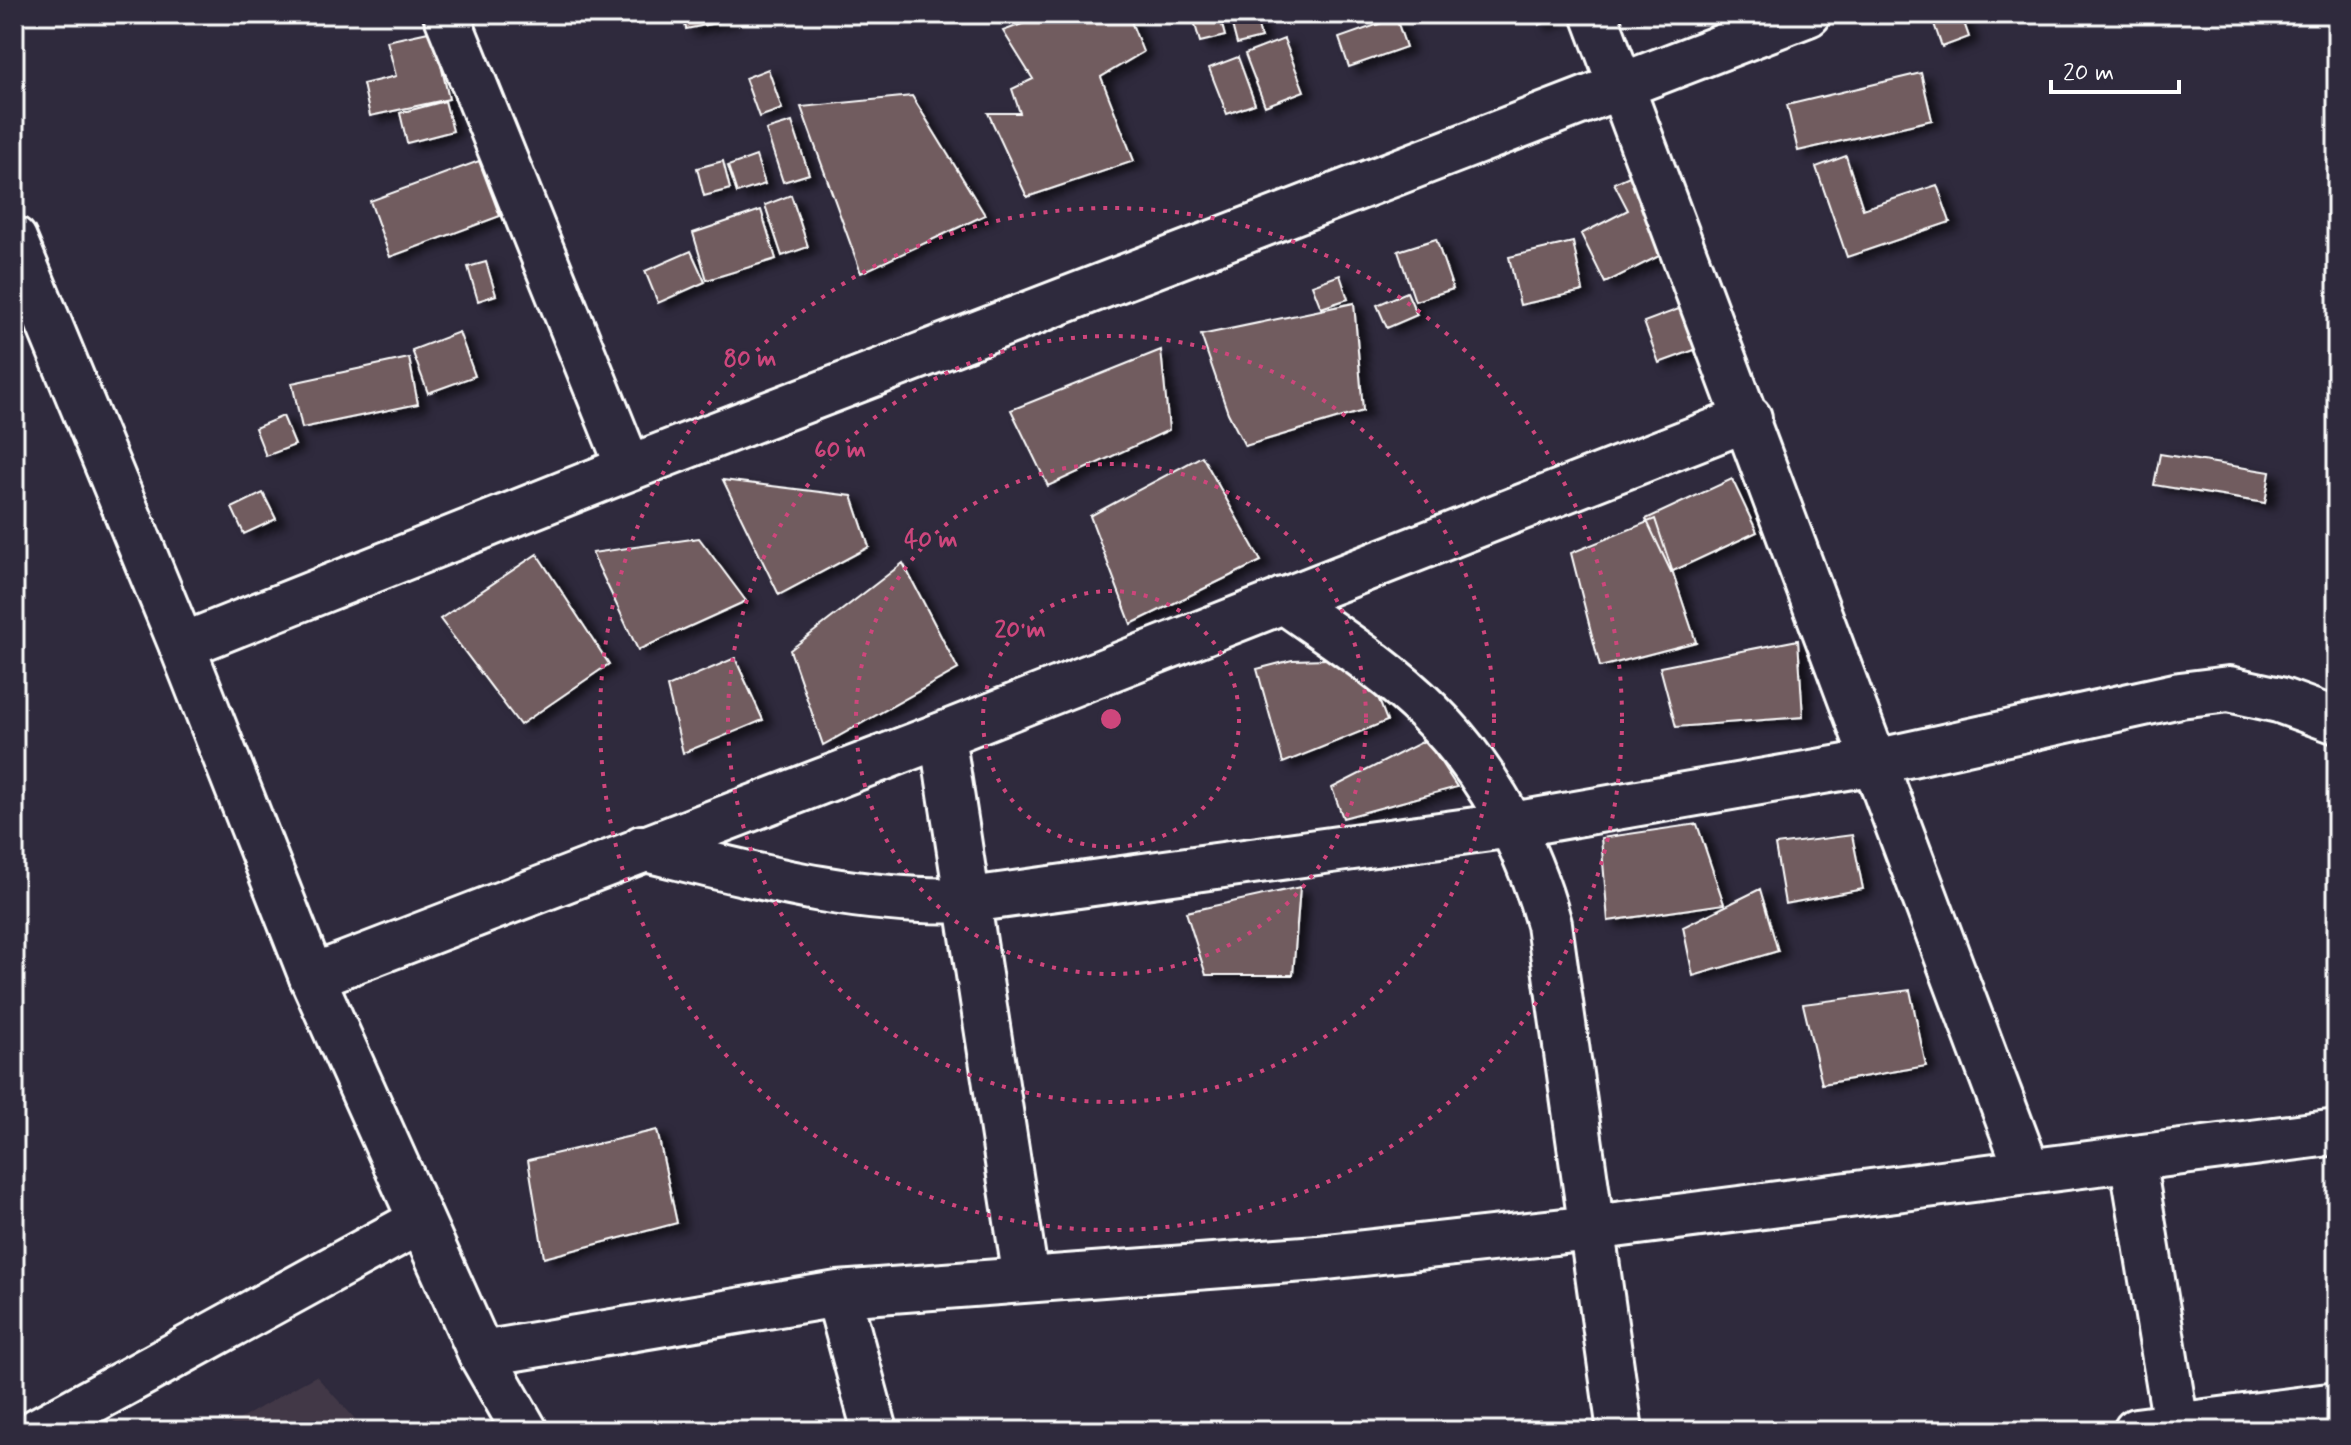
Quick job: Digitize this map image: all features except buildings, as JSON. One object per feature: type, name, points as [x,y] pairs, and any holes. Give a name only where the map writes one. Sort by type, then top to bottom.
[{"type":"street","points":[[446,14],[629,468]]},
{"type":"street","points":[[1594,14],[1749,418],[2028,1172]]},
{"type":"street","points":[[182,646],[629,468],[1808,14]]},
{"type":"street","points":[[14,239],[182,646],[312,977],[481,1354],[525,1431]]},
{"type":"street","points":[[312,977],[942,735],[1749,418]]},
{"type":"street","points":[[1283,600],[1427,709],[1456,743],[1512,825],[1528,859],[1549,924],[1620,1431]]},
{"type":"street","points":[[642,848],[844,894],[921,902],[970,900],[1512,825],[1875,762],[2180,695],[2229,689],[2279,700],[2337,721]]},
{"type":"street","points":[[942,735],[970,900],[1026,1279]]},
{"type":"street","points":[[481,1354],[838,1294],[1026,1279],[1199,1270],[1592,1228],[2337,1132]]},
{"type":"street","points":[[2132,1158],[2156,1428],[2337,1405]]},
{"type":"street","points":[[37,1431],[420,1221]]},
{"type":"street","points":[[838,1294],[875,1431]]},
{"type":"shaded area","points":[[316,1376],[366,1431],[220,1431],[299,1385]]}]
